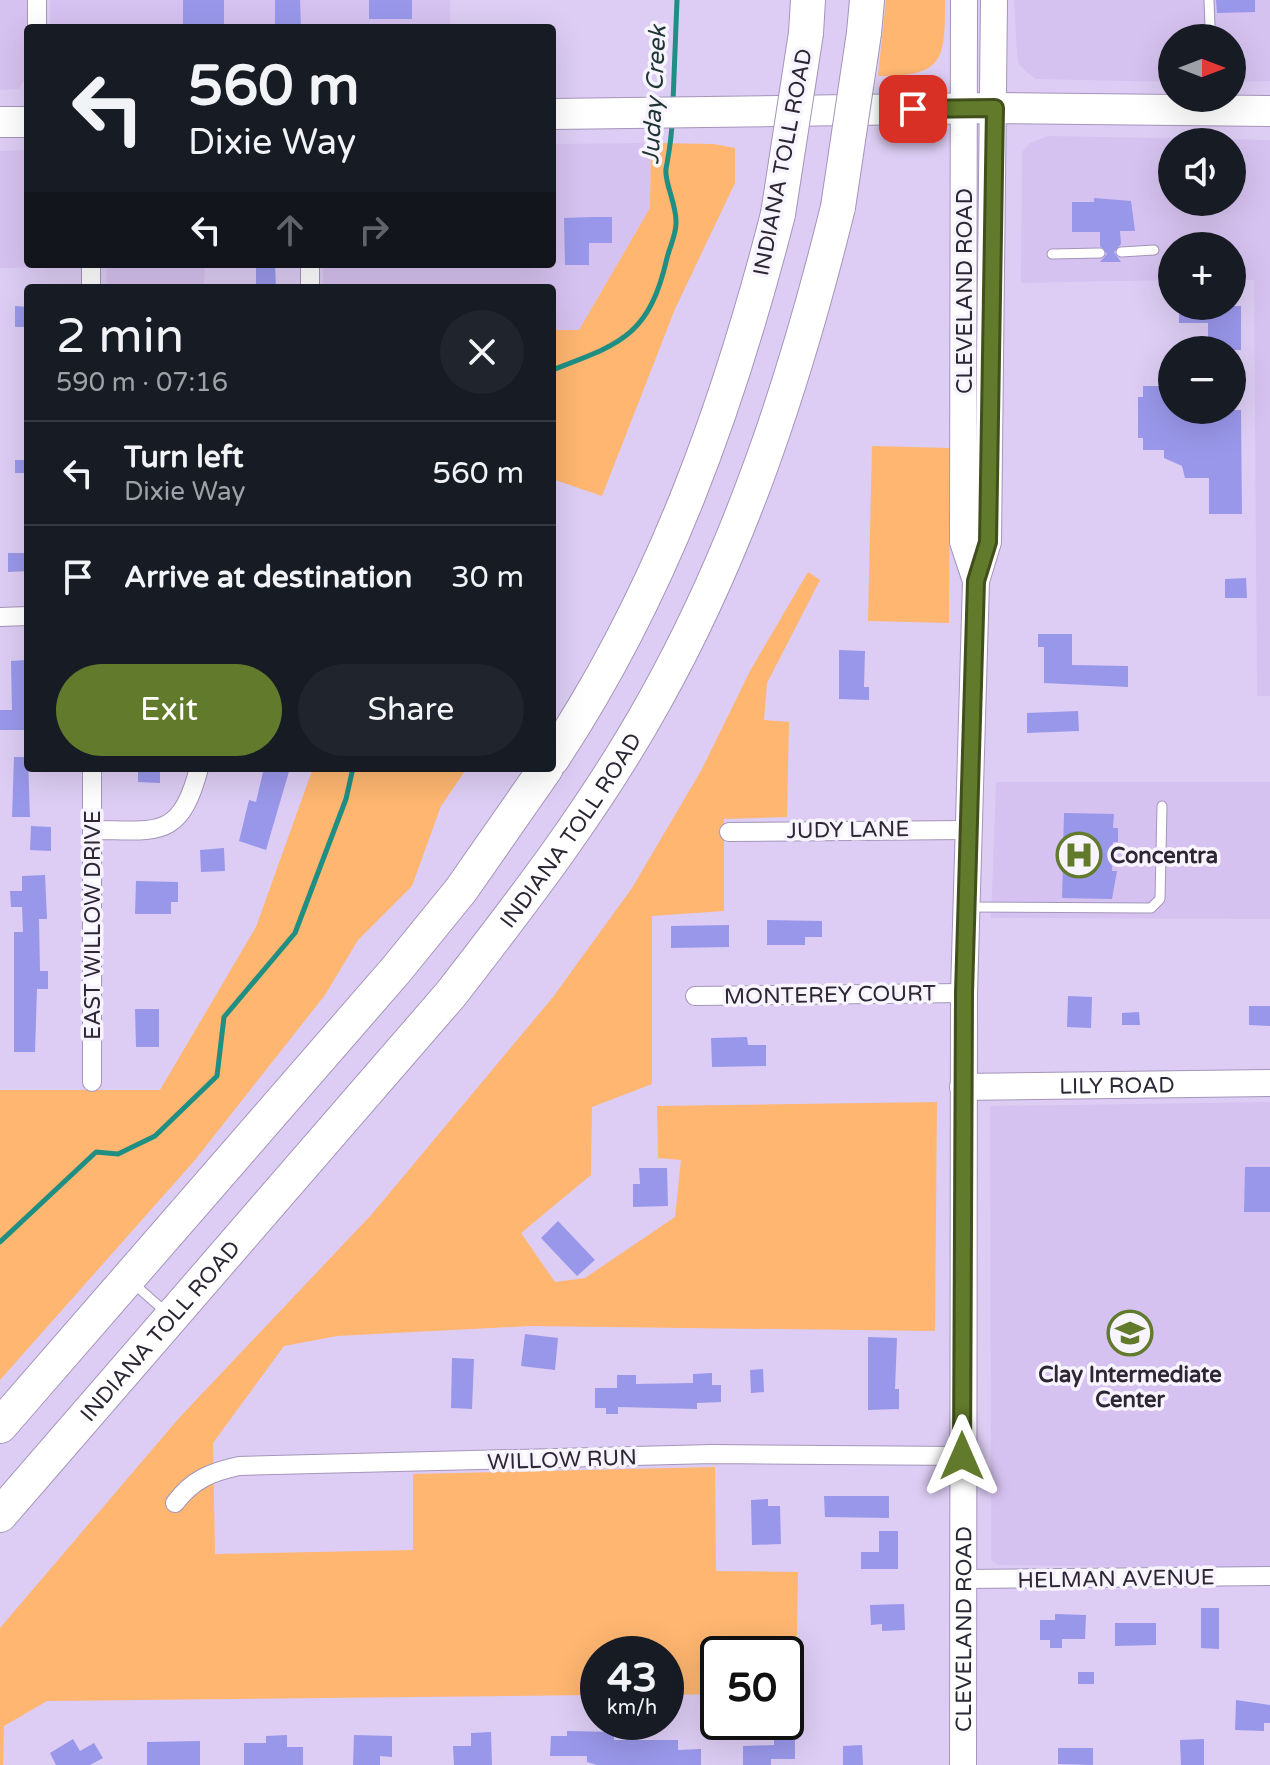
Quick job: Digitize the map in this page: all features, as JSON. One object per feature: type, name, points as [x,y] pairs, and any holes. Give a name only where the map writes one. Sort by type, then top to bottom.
[{"type":"highway","name":"INDIANA TOLL ROAD","points":[[556,752],[623,640],[699,476],[736,367],[778,214],[807,17]]},
{"type":"highway","name":"INDIANA TOLL ROAD","points":[[0,1515],[451,994],[559,851],[630,743],[689,633],[739,524],[777,424],[818,288],[838,207],[865,17]]},
{"type":"highway","points":[[0,1426],[396,970],[461,890],[543,772]]},
{"type":"main road","name":"CLEVELAND ROAD","points":[[964,0],[963,542],[976,581]]},
{"type":"main road","name":"CLEVELAND ROAD","points":[[963,1765],[964,993],[976,581],[988,542],[994,0]]},
{"type":"main road","points":[[556,114],[995,108],[1270,111]]},
{"type":"main road","points":[[0,122],[24,122]]},
{"type":"main road","name":"LILY ROAD","points":[[963,1087],[1270,1083]]},
{"type":"street","points":[[37,0],[37,24]]},
{"type":"street","points":[[0,617],[24,616]]},
{"type":"street","name":"EAST WILLOW DRIVE","points":[[92,772],[92,1082]]},
{"type":"street","points":[[92,830],[165,827],[186,808],[198,772]]},
{"type":"street","name":"JUDY LANE","points":[[729,832],[907,828],[967,830]]},
{"type":"street","name":"MONTEREY COURT","points":[[695,996],[964,993]]},
{"type":"street","name":"WILLOW RUN","points":[[175,1503],[187,1487],[213,1472],[239,1466],[712,1454],[962,1456]]},
{"type":"street","name":"HELMAN AVENUE","points":[[962,1579],[1270,1576]]},
{"type":"lane","points":[[1209,0],[1210,24]]},
{"type":"lane","points":[[1121,252],[1154,250]]},
{"type":"lane","points":[[1052,254],[1100,253]]},
{"type":"lane","points":[[966,907],[1151,908],[1160,899],[1162,806]]},
{"type":"lane","points":[[129,1279],[172,1318]]},
{"type":"shaded area","points":[[0,0],[27,0],[24,80],[19,89],[0,90]]},
{"type":"shaded area","points":[[50,0],[450,0],[450,24],[50,24]]},
{"type":"shaded area","points":[[886,0],[945,0],[941,51],[928,68],[916,73],[878,76]]},
{"type":"shaded area","points":[[1014,0],[1270,0],[1270,81],[1246,82],[1246,24],[1158,24],[1158,82],[1035,79],[1019,65]]},
{"type":"shaded area","points":[[1048,136],[1158,138],[1158,216],[1246,216],[1246,140],[1270,140],[1270,696],[1257,696],[1254,280],[1246,280],[1246,232],[1158,232],[1158,280],[1021,283],[1022,152],[1030,143]]},
{"type":"shaded area","points":[[651,143],[650,208],[579,330],[556,330],[556,284],[323,284],[323,268],[556,268],[556,144]]},
{"type":"shaded area","points":[[651,143],[714,144],[735,148],[735,183],[675,309],[602,496],[556,480],[556,330],[579,330],[650,208]]},
{"type":"shaded area","points":[[24,150],[24,268],[0,268],[0,151]]},
{"type":"shaded area","points":[[107,268],[205,268],[204,284],[106,284]]},
{"type":"shaded area","points":[[872,446],[950,448],[949,623],[868,621]]},
{"type":"shaded area","points":[[808,572],[820,580],[767,683],[764,720],[789,722],[787,817],[724,819],[724,911],[652,916],[652,1084],[592,1107],[591,1175],[521,1233],[555,1282],[585,1278],[675,1217],[681,1160],[658,1158],[657,1106],[937,1102],[935,1331],[530,1326],[337,1336],[284,1346],[213,1443],[215,1554],[413,1550],[413,1474],[715,1467],[716,1571],[798,1572],[797,1636],[700,1636],[700,1694],[684,1695],[684,1636],[580,1636],[580,1695],[47,1701],[4,1726],[3,1765],[0,1765],[0,1628],[179,1418],[372,1214],[553,997],[632,888],[702,769],[750,671]]},
{"type":"shaded area","points":[[312,772],[464,772],[441,806],[412,886],[358,940],[325,995],[195,1160],[0,1380],[0,1090],[160,1090],[256,927]]},
{"type":"shaded area","points":[[996,782],[1270,782],[1270,919],[991,918]]},
{"type":"shaded area","name":"Clay Intermediate Center","points":[[1270,1102],[1270,1569],[998,1565],[991,1560],[990,1106]]},
{"type":"building","points":[[183,0],[224,0],[224,24],[183,24]]},
{"type":"building","points":[[275,0],[300,0],[301,24],[275,24]]},
{"type":"building","points":[[369,0],[412,0],[412,19],[369,19]]},
{"type":"building","points":[[1216,0],[1255,0],[1255,12],[1217,13]]},
{"type":"building","points":[[1094,198],[1131,201],[1135,231],[1120,231],[1121,244],[1114,252],[1121,262],[1100,262],[1107,254],[1100,246],[1100,232],[1072,232],[1072,202],[1094,202]]},
{"type":"building","points":[[612,217],[612,243],[589,243],[589,265],[565,265],[564,218]]},
{"type":"building","points":[[256,268],[275,268],[276,284],[256,284]]},
{"type":"building","points":[[15,306],[24,307],[24,327],[15,327]]},
{"type":"building","points":[[1179,320],[1241,320],[1241,336],[1208,336],[1208,323],[1179,323]]},
{"type":"building","points":[[1143,386],[1158,386],[1158,424],[1241,424],[1242,514],[1209,514],[1209,478],[1185,478],[1182,466],[1164,458],[1164,450],[1143,450],[1143,438],[1138,438],[1138,397],[1143,397]]},
{"type":"building","points":[[15,460],[24,460],[24,473],[15,473]]},
{"type":"building","points":[[8,553],[24,553],[24,571],[8,572]]},
{"type":"building","points":[[1246,578],[1247,598],[1225,598],[1225,579]]},
{"type":"building","points":[[1038,634],[1072,634],[1072,665],[1128,666],[1128,687],[1044,683],[1044,647],[1038,647]]},
{"type":"building","points":[[839,650],[865,651],[864,687],[869,687],[869,700],[839,699]]},
{"type":"building","points":[[24,660],[24,730],[0,730],[0,710],[12,710],[11,661]]},
{"type":"building","points":[[1078,711],[1079,731],[1027,733],[1027,713]]},
{"type":"building","points":[[14,757],[24,757],[24,772],[28,772],[30,817],[12,817]]},
{"type":"building","points":[[138,772],[160,772],[160,783],[138,782]]},
{"type":"building","points":[[263,772],[289,772],[266,850],[239,841],[249,800],[256,802]]},
{"type":"building","points":[[1064,813],[1114,814],[1113,828],[1118,828],[1118,842],[1113,842],[1112,871],[1117,871],[1112,899],[1062,898],[1063,862],[1056,862],[1057,849],[1063,849]]},
{"type":"building","points":[[31,826],[51,827],[51,851],[30,850]]},
{"type":"building","points":[[224,848],[225,871],[201,872],[200,850]]},
{"type":"building","points":[[45,875],[47,919],[39,919],[40,971],[48,971],[48,989],[37,989],[35,1052],[14,1052],[14,932],[23,932],[22,907],[11,907],[10,891],[22,891],[22,876]]},
{"type":"building","points":[[136,881],[178,882],[178,902],[171,902],[171,914],[135,914]]},
{"type":"building","points":[[767,920],[822,921],[822,937],[805,937],[805,945],[767,945]]},
{"type":"building","points":[[729,925],[729,947],[671,948],[671,926]]},
{"type":"building","points":[[1068,996],[1092,997],[1091,1028],[1067,1027]]},
{"type":"building","points":[[1249,1006],[1270,1006],[1270,1026],[1249,1025]]},
{"type":"building","points":[[135,1009],[159,1009],[159,1047],[136,1047]]},
{"type":"building","points":[[1139,1012],[1140,1025],[1122,1025],[1122,1013]]},
{"type":"building","points":[[747,1037],[748,1045],[766,1045],[766,1066],[712,1067],[711,1038]]},
{"type":"building","points":[[1245,1167],[1270,1167],[1270,1212],[1244,1212]]},
{"type":"building","points":[[639,1168],[667,1168],[668,1206],[633,1207],[633,1184],[640,1184]]},
{"type":"building","points":[[558,1221],[595,1260],[577,1276],[541,1238]]},
{"type":"building","points":[[525,1334],[558,1338],[555,1370],[521,1366]]},
{"type":"building","points":[[868,1337],[897,1338],[895,1389],[899,1389],[899,1409],[868,1410]]},
{"type":"building","points":[[452,1358],[474,1359],[472,1409],[451,1408]]},
{"type":"building","points":[[763,1369],[764,1392],[751,1393],[750,1370]]},
{"type":"building","points":[[712,1373],[712,1385],[721,1385],[721,1402],[697,1403],[697,1409],[618,1407],[618,1414],[606,1414],[606,1408],[595,1408],[595,1388],[617,1388],[617,1375],[636,1375],[636,1384],[693,1383],[693,1374]]},
{"type":"building","points":[[824,1496],[889,1496],[889,1518],[825,1517]]},
{"type":"building","points":[[768,1499],[768,1506],[780,1506],[781,1544],[752,1545],[751,1500]]},
{"type":"building","points":[[879,1531],[898,1531],[898,1569],[861,1569],[861,1552],[879,1552]]},
{"type":"building","points":[[904,1604],[905,1630],[882,1631],[882,1624],[871,1625],[870,1605]]},
{"type":"building","points":[[1201,1608],[1219,1608],[1219,1649],[1201,1648]]},
{"type":"building","points":[[1055,1614],[1086,1615],[1085,1639],[1062,1639],[1062,1648],[1050,1648],[1050,1640],[1040,1640],[1040,1620],[1055,1620]]},
{"type":"building","points":[[1115,1623],[1156,1623],[1156,1645],[1115,1646]]},
{"type":"building","points":[[1078,1672],[1094,1672],[1094,1684],[1078,1684]]},
{"type":"building","points":[[1236,1700],[1270,1705],[1270,1723],[1264,1723],[1264,1731],[1235,1730]]},
{"type":"building","points":[[567,1731],[580,1731],[580,1740],[678,1740],[678,1750],[701,1749],[701,1765],[597,1765],[587,1762],[587,1756],[550,1756],[551,1736],[567,1736]]},
{"type":"building","points":[[491,1732],[492,1765],[454,1765],[453,1746],[471,1746],[471,1733]]},
{"type":"building","points":[[287,1735],[287,1747],[303,1747],[303,1765],[244,1765],[244,1743],[266,1743],[266,1736]]},
{"type":"building","points":[[354,1735],[392,1736],[392,1757],[380,1756],[380,1765],[353,1765]]},
{"type":"building","points":[[73,1739],[80,1751],[94,1743],[103,1758],[90,1765],[56,1765],[50,1753]]},
{"type":"building","points":[[1204,1739],[1204,1765],[1181,1765],[1180,1740]]},
{"type":"building","points":[[774,1740],[795,1740],[795,1759],[771,1759],[771,1765],[743,1765],[743,1746],[774,1745]]},
{"type":"building","points":[[200,1741],[200,1765],[147,1765],[147,1742]]},
{"type":"building","points":[[862,1745],[863,1765],[843,1765],[843,1746]]},
{"type":"building","points":[[1058,1748],[1093,1748],[1093,1765],[1058,1764]]},
{"type":"waterway","name":"Juday Creek","points":[[673,102],[677,0]]},
{"type":"waterway","name":"Juday Creek","points":[[556,368],[614,344],[641,321],[651,305],[676,227],[666,174],[672,120]]},
{"type":"waterway","name":"Juday Creek","points":[[0,1242],[96,1152],[118,1154],[155,1136],[217,1076],[224,1017],[295,933],[346,799],[352,772]]},
{"type":"place","name":"Concentra","points":[[1079,855]]},
{"type":"place","name":"Clay Intermediate Center","points":[[1130,1333]]},
{"type":"route","points":[[913,109],[995,108],[988,542],[976,581],[967,830],[962,1456]]}]
